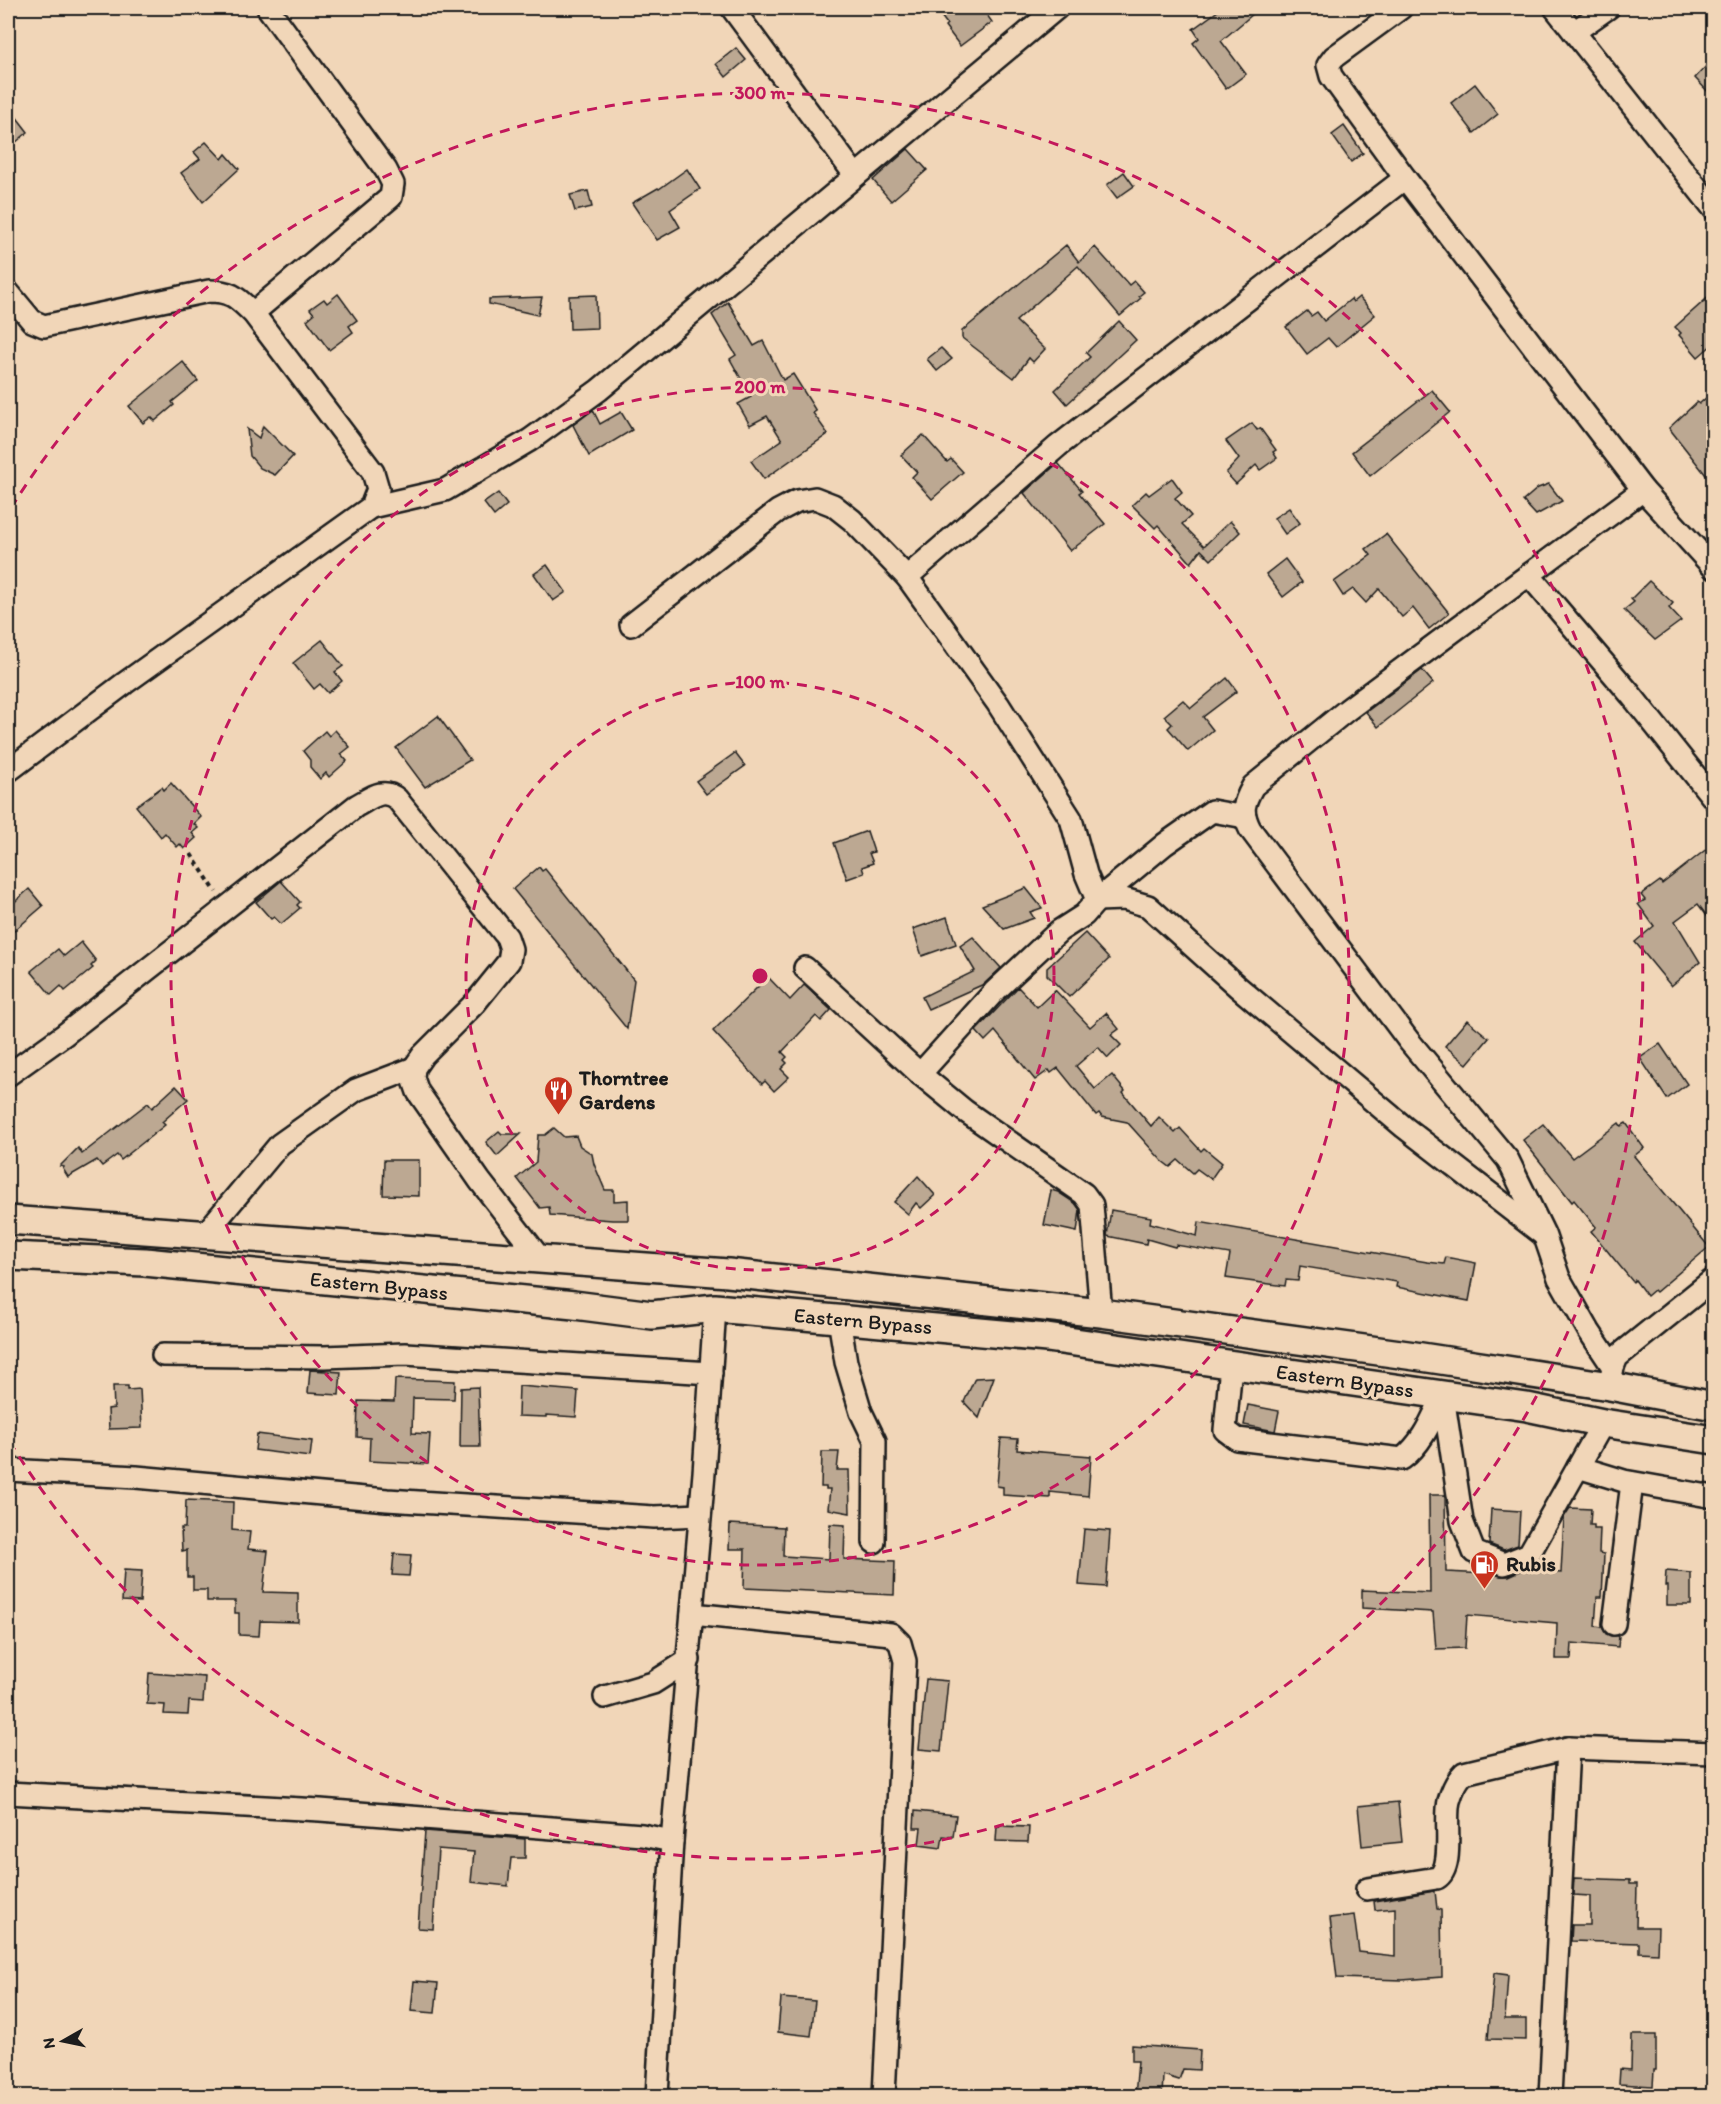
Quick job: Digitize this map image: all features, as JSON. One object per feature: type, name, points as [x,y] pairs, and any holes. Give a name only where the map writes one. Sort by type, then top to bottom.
[{"type":"main road","name":"Eastern Bypass","points":[[8,1220],[728,1273],[1101,1313],[1415,1356],[1611,1377],[1713,1406]]},
{"type":"main road","name":"Eastern Bypass","points":[[8,1256],[157,1264],[574,1305],[652,1315],[715,1308],[1047,1338],[1527,1407],[1603,1423],[1713,1440]]},
{"type":"street","points":[[253,313],[391,197],[393,184],[386,170],[268,8]]},
{"type":"street","points":[[732,8],[855,175]]},
{"type":"street","points":[[8,771],[135,676],[371,507],[445,490],[530,440],[599,390],[1057,8]]},
{"type":"street","points":[[1401,8],[1334,57],[1328,65],[1331,76],[1405,178],[1643,490],[1713,568]]},
{"type":"street","points":[[1556,8],[1713,209]]},
{"type":"street","points":[[1574,32],[1608,8]]},
{"type":"street","points":[[907,577],[1058,446],[1405,178]]},
{"type":"street","points":[[8,292],[32,321],[44,326],[209,291],[224,291],[236,296],[253,313],[373,472],[378,489],[371,507]]},
{"type":"street","points":[[1611,1377],[1589,1331],[1559,1278],[1544,1234],[1508,1160],[1409,1041],[1250,829],[1245,817],[1244,802],[1252,786],[1347,710],[1643,490]]},
{"type":"street","points":[[631,625],[778,510],[797,501],[815,498],[833,505],[852,520],[907,577],[998,704],[1071,819],[1086,874],[1097,900]]},
{"type":"street","points":[[1529,575],[1631,695],[1713,799]]},
{"type":"street","points":[[8,1075],[64,1035],[356,806],[381,792],[391,794],[507,937],[511,949],[509,961],[475,1002],[423,1054],[414,1068],[413,1078],[418,1092],[480,1181],[542,1261]]},
{"type":"street","points":[[920,1074],[994,992],[1059,931],[1084,915],[1097,900],[1165,844],[1212,812],[1245,817]]},
{"type":"street","points":[[1097,900],[1124,899],[1148,906],[1238,987],[1404,1127],[1544,1234]]},
{"type":"street","points":[[805,968],[920,1074],[965,1111],[1084,1194],[1092,1205],[1101,1313]]},
{"type":"street","points":[[206,1234],[280,1144],[356,1090],[414,1068]]},
{"type":"street","points":[[1611,1377],[1617,1357],[1713,1279]]},
{"type":"street","points":[[657,2097],[672,1841],[689,1660],[715,1308]]},
{"type":"street","points":[[839,1319],[846,1362],[861,1412],[875,1441],[874,1542]]},
{"type":"street","points":[[163,1354],[324,1356],[405,1354],[711,1373]]},
{"type":"street","points":[[1231,1365],[1225,1430],[1237,1439],[1402,1459],[1423,1437],[1443,1396]]},
{"type":"street","points":[[1443,1396],[1462,1521],[1474,1552],[1504,1564],[1529,1554],[1603,1423]]},
{"type":"street","points":[[1578,1467],[1632,1483],[1713,1497]]},
{"type":"street","points":[[8,1470],[136,1477],[366,1499],[654,1517],[700,1515]]},
{"type":"street","points":[[1614,1624],[1632,1483]]},
{"type":"street","points":[[692,1614],[891,1634],[900,1643],[905,1661],[885,2097]]},
{"type":"street","points":[[605,1697],[653,1683],[689,1660]]},
{"type":"street","points":[[1367,1889],[1437,1878],[1443,1874],[1447,1864],[1448,1803],[1455,1783],[1464,1773],[1568,1748],[1713,1753]]},
{"type":"street","points":[[1550,2097],[1568,1748]]},
{"type":"street","points":[[8,1793],[320,1810],[642,1835],[672,1841]]},
{"type":"path","points":[[191,854],[226,907]]},
{"type":"building","points":[[935,8],[982,8],[992,22],[960,46]]},
{"type":"building","points":[[1222,8],[1260,8],[1221,41],[1246,74],[1226,89],[1193,43],[1199,38],[1193,29]]},
{"type":"building","points":[[736,48],[746,60],[726,77],[716,64]]},
{"type":"building","points":[[1713,59],[1713,97],[1695,78]]},
{"type":"building","points":[[1475,84],[1498,114],[1474,133],[1451,103]]},
{"type":"building","points":[[8,106],[28,132],[8,149]]},
{"type":"building","points":[[1344,126],[1363,153],[1351,162],[1332,135]]},
{"type":"building","points":[[206,142],[222,159],[226,154],[239,169],[203,202],[181,173],[200,159],[194,152]]},
{"type":"building","points":[[908,149],[927,170],[891,201],[873,180]]},
{"type":"building","points":[[687,169],[700,189],[670,210],[680,227],[657,240],[632,203],[659,189]]},
{"type":"building","points":[[1124,172],[1134,186],[1117,198],[1107,185]]},
{"type":"building","points":[[588,191],[592,207],[575,211],[570,195]]},
{"type":"building","points":[[1066,245],[1079,262],[1095,247],[1129,285],[1134,281],[1144,292],[1139,296],[1141,298],[1120,316],[1078,266],[1016,321],[1045,349],[1033,362],[1029,358],[1014,378],[962,338],[962,331]]},
{"type":"building","points":[[1713,293],[1713,344],[1698,357],[1675,327]]},
{"type":"building","points":[[338,294],[357,320],[349,326],[353,332],[329,350],[307,320],[314,314],[310,309],[324,299],[327,303]]},
{"type":"building","points":[[596,295],[597,328],[570,329],[569,296]]},
{"type":"building","points":[[542,297],[538,315],[489,304],[489,299]]},
{"type":"building","points":[[1359,297],[1375,315],[1336,347],[1328,338],[1307,354],[1286,327],[1307,311],[1311,316],[1317,312],[1324,321],[1351,299],[1353,302]]},
{"type":"building","points":[[728,302],[754,346],[763,341],[783,380],[793,374],[816,411],[813,413],[828,434],[764,479],[751,461],[782,440],[767,416],[750,425],[738,404],[751,397],[730,359],[736,355],[712,315]]},
{"type":"building","points":[[1119,321],[1136,340],[1067,404],[1055,390],[1090,357],[1086,353]]},
{"type":"building","points":[[941,348],[952,359],[937,371],[927,359]]},
{"type":"building","points":[[183,362],[198,381],[172,402],[174,405],[155,421],[151,417],[143,423],[129,406]]},
{"type":"building","points":[[1432,390],[1450,412],[1370,476],[1352,452]]},
{"type":"building","points":[[1713,392],[1713,484],[1669,428],[1697,402],[1699,404]]},
{"type":"building","points":[[593,410],[600,424],[621,412],[632,430],[589,456],[573,425]]},
{"type":"building","points":[[1252,423],[1257,430],[1260,428],[1276,450],[1273,452],[1277,458],[1260,470],[1256,465],[1236,484],[1226,473],[1239,459],[1226,441]]},
{"type":"building","points":[[263,426],[293,456],[275,475],[260,468],[250,456],[247,429],[259,438]]},
{"type":"building","points":[[923,435],[947,462],[951,459],[963,472],[932,499],[912,477],[917,472],[901,455]]},
{"type":"building","points":[[1058,463],[1082,491],[1079,493],[1105,524],[1070,551],[1024,493]]},
{"type":"building","points":[[1172,478],[1182,492],[1175,498],[1191,516],[1182,524],[1204,546],[1230,521],[1240,532],[1211,560],[1201,550],[1191,563],[1158,525],[1155,528],[1132,505],[1146,492],[1149,495]]},
{"type":"building","points":[[1549,484],[1562,501],[1536,515],[1523,501],[1538,488]]},
{"type":"building","points":[[498,493],[507,505],[494,516],[484,503]]},
{"type":"building","points":[[1289,508],[1300,523],[1285,534],[1274,518]]},
{"type":"building","points":[[1386,534],[1449,613],[1429,629],[1413,608],[1402,617],[1379,589],[1366,603],[1353,589],[1343,596],[1334,582],[1371,555],[1366,549]]},
{"type":"building","points":[[1285,559],[1302,582],[1283,597],[1266,574]]},
{"type":"building","points":[[547,565],[566,592],[553,601],[534,574]]},
{"type":"building","points":[[1649,581],[1673,603],[1669,608],[1681,621],[1655,640],[1624,610],[1634,602],[1631,599]]},
{"type":"building","points":[[322,640],[343,666],[335,672],[342,681],[328,693],[320,684],[314,689],[293,663]]},
{"type":"building","points":[[1422,670],[1433,683],[1378,727],[1366,712]]},
{"type":"building","points":[[1227,678],[1237,691],[1203,717],[1213,730],[1188,751],[1168,728],[1172,724],[1164,716],[1183,700],[1191,708]]},
{"type":"building","points":[[438,716],[470,760],[425,787],[396,748]]},
{"type":"building","points":[[335,730],[350,747],[341,754],[347,761],[329,777],[326,773],[320,779],[310,767],[310,760],[303,751],[325,731],[329,736]]},
{"type":"building","points":[[735,753],[745,766],[706,794],[696,781]]},
{"type":"building","points":[[171,783],[201,817],[194,824],[198,828],[192,833],[196,838],[184,849],[180,844],[177,847],[165,833],[161,837],[136,806],[162,787],[164,790]]},
{"type":"building","points":[[867,831],[874,852],[869,853],[873,863],[862,867],[864,873],[847,879],[834,843]]},
{"type":"building","points":[[1713,844],[1713,924],[1698,904],[1675,921],[1700,962],[1671,986],[1635,942],[1654,926],[1638,904],[1645,900],[1641,895],[1660,881],[1662,884]]},
{"type":"building","points":[[539,867],[542,871],[545,869],[634,980],[627,1029],[513,889]]},
{"type":"building","points":[[281,881],[300,902],[297,905],[300,908],[281,924],[274,917],[271,919],[256,902]]},
{"type":"building","points":[[1026,888],[1042,908],[1030,912],[1034,918],[1004,929],[982,905]]},
{"type":"building","points":[[29,889],[43,906],[8,936],[8,908]]},
{"type":"building","points":[[947,917],[956,944],[922,956],[913,929]]},
{"type":"building","points":[[1085,933],[1109,959],[1069,997],[1047,975],[1047,968]]},
{"type":"building","points":[[973,937],[1001,968],[984,984],[928,1009],[922,997],[975,971],[960,946]]},
{"type":"building","points":[[81,942],[96,961],[91,966],[93,968],[65,991],[61,986],[51,995],[31,971],[58,949],[64,956]]},
{"type":"building","points":[[768,977],[790,1000],[804,985],[831,1010],[821,1021],[816,1016],[782,1052],[787,1057],[784,1060],[787,1063],[781,1069],[789,1077],[774,1091],[765,1081],[762,1084],[713,1031]]},
{"type":"building","points":[[1018,987],[1037,1007],[1055,990],[1090,1027],[1106,1013],[1119,1029],[1111,1035],[1121,1045],[1108,1058],[1098,1047],[1076,1066],[1095,1089],[1112,1075],[1125,1091],[1123,1093],[1151,1126],[1159,1117],[1175,1133],[1180,1128],[1201,1151],[1204,1148],[1222,1163],[1211,1179],[1197,1169],[1193,1173],[1178,1160],[1170,1167],[1127,1122],[1102,1117],[1099,1113],[1096,1115],[1058,1068],[1051,1073],[1049,1070],[1035,1080],[995,1031],[985,1041],[976,1031]]},
{"type":"building","points":[[1467,1020],[1489,1038],[1467,1064],[1445,1046]]},
{"type":"building","points":[[1660,1044],[1687,1084],[1667,1099],[1640,1058]]},
{"type":"building","points":[[176,1086],[188,1099],[162,1122],[165,1125],[121,1160],[117,1155],[102,1166],[97,1160],[68,1177],[64,1167],[60,1166],[78,1148],[82,1154],[148,1103],[152,1108]]},
{"type":"building","points":[[1619,1123],[1621,1126],[1626,1123],[1644,1148],[1634,1156],[1709,1247],[1656,1292],[1654,1290],[1647,1296],[1591,1231],[1596,1227],[1574,1200],[1572,1202],[1523,1140],[1543,1124],[1572,1158]]},
{"type":"building","points":[[554,1128],[564,1137],[576,1136],[580,1146],[592,1154],[605,1190],[614,1190],[614,1201],[628,1200],[628,1220],[550,1215],[549,1207],[540,1208],[517,1178],[536,1162],[538,1135],[545,1135]]},
{"type":"building","points":[[499,1131],[502,1134],[521,1134],[497,1156],[486,1142]]},
{"type":"building","points":[[384,1160],[419,1160],[419,1196],[383,1195]]},
{"type":"building","points":[[918,1176],[935,1195],[921,1208],[916,1203],[908,1214],[894,1202]]},
{"type":"building","points":[[1051,1190],[1075,1203],[1080,1210],[1077,1232],[1044,1225]]},
{"type":"building","points":[[1111,1210],[1151,1217],[1150,1223],[1197,1236],[1199,1222],[1427,1262],[1444,1264],[1446,1257],[1476,1263],[1469,1301],[1396,1287],[1397,1282],[1300,1266],[1298,1281],[1286,1280],[1285,1286],[1226,1278],[1230,1254],[1176,1245],[1175,1247],[1147,1239],[1146,1244],[1107,1236]]},
{"type":"building","points":[[310,1370],[341,1372],[339,1395],[308,1393]]},
{"type":"building","points":[[994,1377],[979,1418],[964,1402],[975,1378]]},
{"type":"building","points":[[395,1379],[455,1381],[454,1399],[413,1398],[412,1433],[430,1434],[428,1464],[369,1461],[370,1438],[357,1437],[358,1401],[394,1402]]},
{"type":"building","points":[[113,1386],[128,1386],[128,1390],[140,1389],[142,1428],[109,1429],[108,1409],[114,1408]]},
{"type":"building","points":[[519,1386],[578,1391],[576,1417],[518,1416]]},
{"type":"building","points":[[478,1387],[480,1447],[460,1447],[461,1388]]},
{"type":"building","points":[[1248,1405],[1279,1411],[1275,1431],[1244,1425]]},
{"type":"building","points":[[257,1434],[312,1441],[310,1457],[255,1450]]},
{"type":"building","points":[[1001,1438],[1018,1439],[1017,1450],[1091,1456],[1088,1496],[1050,1492],[1050,1498],[1003,1495],[1003,1487],[997,1486]]},
{"type":"building","points":[[822,1452],[839,1452],[837,1470],[849,1470],[850,1513],[828,1509],[830,1489],[821,1487]]},
{"type":"building","points":[[1429,1495],[1445,1495],[1446,1572],[1487,1574],[1487,1571],[1500,1576],[1509,1576],[1522,1570],[1561,1573],[1564,1517],[1570,1508],[1591,1509],[1590,1525],[1594,1525],[1594,1529],[1600,1529],[1599,1553],[1604,1554],[1602,1597],[1597,1597],[1595,1626],[1602,1627],[1606,1634],[1619,1636],[1618,1647],[1572,1643],[1571,1659],[1556,1659],[1557,1623],[1467,1615],[1465,1648],[1436,1649],[1433,1612],[1362,1608],[1362,1590],[1430,1593]]},
{"type":"building","points":[[186,1500],[233,1502],[232,1530],[250,1532],[248,1549],[268,1551],[263,1592],[298,1593],[298,1622],[260,1621],[259,1636],[239,1635],[239,1613],[235,1613],[235,1601],[207,1601],[207,1590],[193,1590],[193,1577],[187,1577],[187,1550],[182,1551],[181,1528],[185,1528]]},
{"type":"building","points":[[1491,1509],[1520,1511],[1518,1545],[1504,1550],[1489,1544]]},
{"type":"building","points":[[730,1524],[784,1527],[783,1556],[829,1559],[830,1524],[845,1525],[844,1559],[895,1561],[894,1595],[744,1588],[745,1549],[729,1549]]},
{"type":"building","points":[[1084,1529],[1110,1531],[1106,1587],[1079,1585]]},
{"type":"building","points":[[394,1554],[411,1555],[409,1576],[392,1575]]},
{"type":"building","points":[[124,1570],[142,1571],[140,1602],[122,1601]]},
{"type":"building","points":[[1666,1571],[1691,1573],[1691,1605],[1667,1605]]},
{"type":"building","points":[[149,1673],[205,1677],[203,1702],[189,1701],[188,1715],[164,1714],[165,1705],[147,1704]]},
{"type":"building","points":[[926,1679],[948,1681],[941,1751],[919,1749]]},
{"type":"building","points":[[1398,1802],[1402,1842],[1362,1846],[1358,1806]]},
{"type":"building","points":[[915,1811],[956,1815],[953,1837],[943,1836],[941,1848],[919,1845],[921,1828],[914,1828]]},
{"type":"building","points":[[997,1826],[1029,1827],[1028,1842],[996,1841]]},
{"type":"building","points":[[425,1831],[525,1839],[525,1858],[511,1858],[508,1886],[471,1882],[474,1852],[438,1849],[433,1929],[418,1928]]},
{"type":"building","points":[[1574,1878],[1630,1880],[1630,1884],[1637,1884],[1636,1927],[1658,1927],[1657,1953],[1639,1952],[1639,1943],[1571,1941],[1572,1925],[1590,1925],[1590,1896],[1573,1895]]},
{"type":"building","points":[[1435,1891],[1437,1909],[1441,1910],[1442,1977],[1402,1980],[1337,1978],[1330,1918],[1354,1915],[1359,1952],[1395,1956],[1395,1908],[1375,1910],[1374,1901]]},
{"type":"building","points":[[1494,1973],[1508,1975],[1505,2019],[1526,2019],[1526,2040],[1488,2039]]},
{"type":"building","points":[[414,1981],[438,1983],[435,2013],[411,2011]]},
{"type":"building","points":[[781,1998],[815,2001],[811,2036],[778,2032]]},
{"type":"building","points":[[1632,2035],[1656,2035],[1656,2070],[1654,2070],[1653,2086],[1619,2084],[1620,2069],[1631,2070]]},
{"type":"building","points":[[1132,2045],[1200,2050],[1199,2070],[1183,2069],[1179,2080],[1163,2075],[1162,2097],[1135,2097],[1138,2061],[1132,2061]]},
{"type":"place","name":"Thorntree Gardens","points":[[558,1116]]},
{"type":"place","name":"Rubis","points":[[1485,1590]]}]
